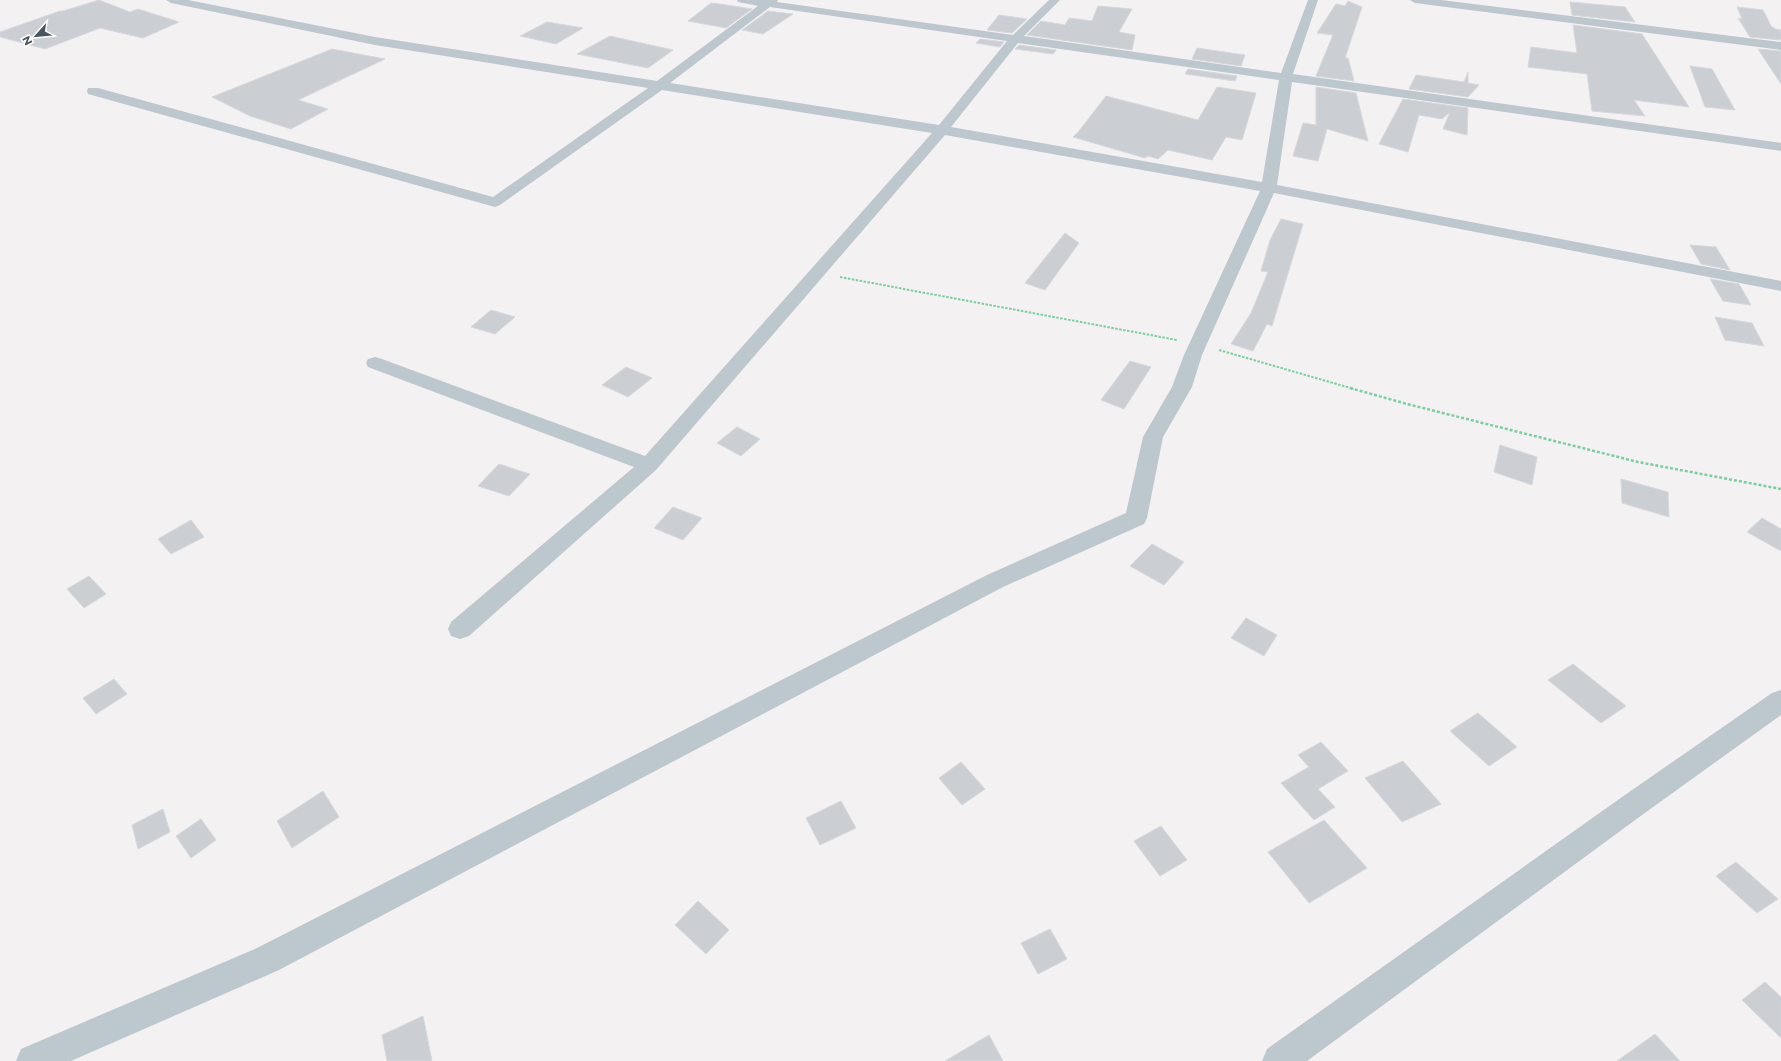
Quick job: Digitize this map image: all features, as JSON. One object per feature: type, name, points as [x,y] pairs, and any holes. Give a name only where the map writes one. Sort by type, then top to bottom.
[{"type":"street","points":[[171,0],[375,41],[942,130],[1269,188],[1781,286]]},
{"type":"street","points":[[742,0],[770,2],[1781,147]]},
{"type":"street","points":[[460,629],[649,465],[942,130],[1015,38],[1054,0]]},
{"type":"street","points":[[33,1061],[268,959],[995,580],[1136,518],[1153,437],[1182,387],[1198,344],[1269,188],[1286,77],[1313,0]]},
{"type":"street","points":[[1415,0],[1781,46]]},
{"type":"street","points":[[93,90],[495,202],[660,85],[770,2]]},
{"type":"street","points":[[375,363],[649,465]]},
{"type":"street","points":[[1279,1061],[1632,806],[1781,701]]},
{"type":"path","points":[[817,273],[1198,344],[1407,404],[1630,460],[1781,489]]},
{"type":"building","points":[[99,0],[130,12],[138,9],[179,22],[143,38],[100,28],[45,49],[0,37],[0,32],[60,11]]},
{"type":"building","points":[[1348,1],[1362,7],[1345,58],[1348,58],[1354,81],[1316,76],[1333,35],[1317,33],[1336,4],[1345,6]]},
{"type":"building","points":[[1570,2],[1625,7],[1635,22],[1572,15]]},
{"type":"building","points":[[711,3],[752,9],[726,28],[688,21]]},
{"type":"building","points":[[1098,6],[1132,9],[1119,32],[1135,35],[1132,50],[1027,35],[1041,21],[1065,25],[1069,18],[1092,21]]},
{"type":"building","points":[[1737,7],[1763,10],[1771,26],[1775,29],[1781,30],[1781,40],[1750,37],[1738,18],[1742,19]]},
{"type":"building","points":[[768,11],[793,14],[763,34],[742,30]]},
{"type":"building","points":[[999,15],[1027,19],[1012,33],[987,30]]},
{"type":"building","points":[[547,22],[583,28],[556,44],[520,36]]},
{"type":"building","points":[[1573,25],[1642,34],[1689,107],[1634,100],[1645,116],[1592,111],[1587,74],[1528,67],[1531,47],[1577,53]]},
{"type":"building","points":[[610,36],[673,50],[648,68],[577,54]]},
{"type":"building","points":[[980,39],[1004,42],[1000,47],[976,43]]},
{"type":"building","points":[[1019,45],[1056,50],[1053,54],[1015,49]]},
{"type":"building","points":[[1197,48],[1245,55],[1241,66],[1192,59]]},
{"type":"building","points":[[332,49],[385,59],[298,100],[328,109],[291,129],[250,116],[212,97]]},
{"type":"building","points":[[1758,49],[1781,51],[1781,84]]},
{"type":"building","points":[[1690,66],[1712,69],[1735,110],[1705,107]]},
{"type":"building","points":[[1188,69],[1237,76],[1235,81],[1185,74]]},
{"type":"building","points":[[1468,72],[1468,83],[1479,85],[1468,97],[1409,89],[1416,75],[1464,82]]},
{"type":"building","points":[[1217,87],[1256,93],[1242,140],[1226,137],[1212,160],[1168,150],[1158,159],[1148,156],[1145,158],[1073,137],[1106,96],[1198,120]]},
{"type":"building","points":[[1316,87],[1356,93],[1368,141],[1327,129],[1318,161],[1293,156],[1303,123],[1316,125]]},
{"type":"building","points":[[1403,99],[1468,108],[1467,135],[1443,129],[1450,112],[1442,119],[1419,115],[1408,152],[1379,144]]},
{"type":"building","points":[[1281,219],[1303,224],[1272,326],[1267,324],[1253,351],[1231,344],[1251,313],[1268,272],[1261,271],[1270,240]]},
{"type":"building","points":[[1065,233],[1079,243],[1045,290],[1025,283]]},
{"type":"building","points":[[1690,245],[1716,247],[1730,270],[1701,264]]},
{"type":"building","points":[[1710,279],[1739,284],[1751,305],[1723,301]]},
{"type":"building","points":[[491,310],[515,317],[495,334],[471,327]]},
{"type":"building","points":[[1715,317],[1752,323],[1764,346],[1725,340]]},
{"type":"building","points":[[1130,361],[1151,367],[1124,409],[1101,400]]},
{"type":"building","points":[[626,367],[652,378],[628,397],[602,385]]},
{"type":"building","points":[[737,427],[760,439],[741,456],[717,443]]},
{"type":"building","points":[[1500,445],[1537,457],[1532,485],[1494,472]]},
{"type":"building","points":[[499,464],[530,474],[509,496],[478,486]]},
{"type":"building","points":[[1621,479],[1668,492],[1669,517],[1622,503]]},
{"type":"building","points":[[673,507],[702,518],[683,540],[654,528]]},
{"type":"building","points":[[1762,518],[1781,529],[1781,551],[1747,532]]},
{"type":"building","points":[[191,520],[204,537],[171,554],[158,539]]},
{"type":"building","points":[[1152,544],[1184,562],[1164,585],[1130,566]]},
{"type":"building","points":[[89,576],[106,594],[84,608],[67,589]]},
{"type":"building","points":[[1246,618],[1277,635],[1264,656],[1231,638]]},
{"type":"building","points":[[1573,664],[1626,706],[1601,723],[1548,680]]},
{"type":"building","points":[[114,679],[127,694],[96,714],[83,698]]},
{"type":"building","points":[[1478,713],[1517,747],[1489,766],[1450,731]]},
{"type":"building","points":[[1321,742],[1348,771],[1318,789],[1335,807],[1314,820],[1281,783],[1309,767],[1298,755]]},
{"type":"building","points":[[1403,761],[1441,804],[1402,822],[1365,778]]},
{"type":"building","points":[[961,762],[985,789],[962,805],[939,778]]},
{"type":"building","points":[[323,791],[339,817],[292,848],[277,821]]},
{"type":"building","points":[[841,801],[856,828],[820,845],[806,818]]},
{"type":"building","points":[[163,809],[170,832],[138,849],[132,825]]},
{"type":"building","points":[[201,819],[216,840],[191,858],[176,836]]},
{"type":"building","points":[[1324,820],[1367,868],[1309,903],[1268,852]]},
{"type":"building","points":[[1161,826],[1187,860],[1160,876],[1134,841]]},
{"type":"building","points":[[1736,862],[1778,899],[1757,913],[1716,876]]},
{"type":"building","points":[[698,901],[729,930],[706,954],[675,925]]},
{"type":"building","points":[[1050,929],[1067,959],[1038,974],[1021,943]]},
{"type":"building","points":[[1765,982],[1781,997],[1781,1038],[1742,1000]]},
{"type":"building","points":[[423,1016],[432,1061],[387,1061],[382,1035]]},
{"type":"building","points":[[1655,1034],[1680,1061],[1617,1061]]},
{"type":"building","points":[[989,1035],[1003,1061],[945,1061]]}]
